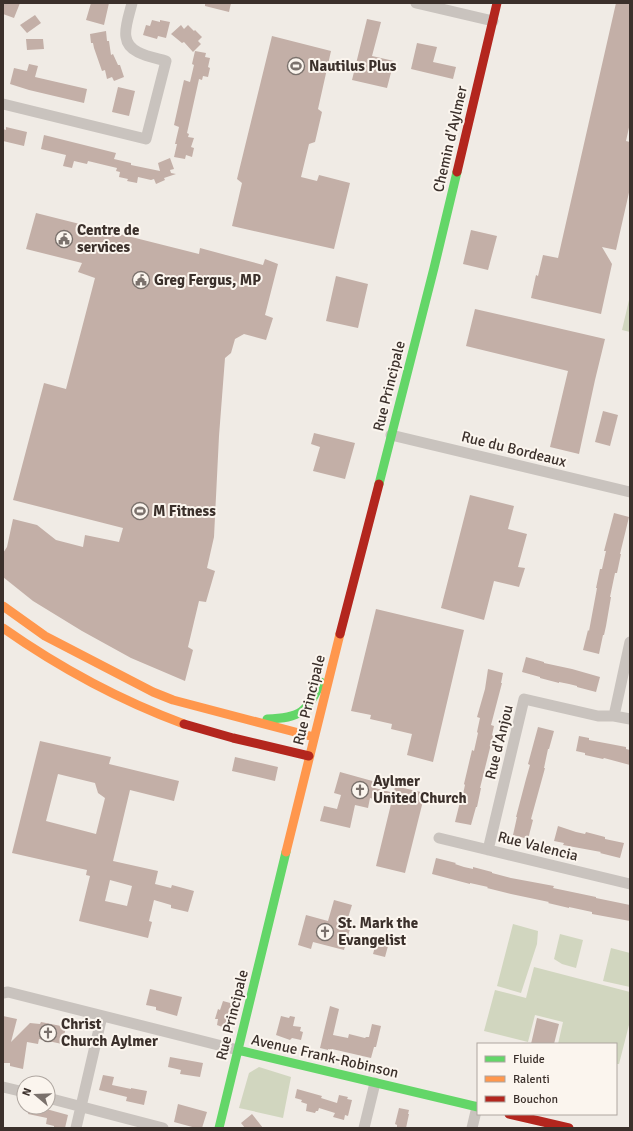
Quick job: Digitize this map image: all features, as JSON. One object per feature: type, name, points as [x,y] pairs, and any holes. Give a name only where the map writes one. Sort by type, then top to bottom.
[{"type":"main road","name":"Chemin d'Aylmer","points":[[430,280],[497,3]]},
{"type":"main road","name":"Rue Principale","points":[[219,1128],[309,756],[430,280]]},
{"type":"main road","points":[[3,606],[46,636],[153,692],[173,700],[314,737]]},
{"type":"main road","points":[[3,628],[78,675],[150,711],[188,725],[233,738],[309,756]]},
{"type":"main road","points":[[240,717],[278,719],[293,718],[298,715],[309,706],[337,647]]},
{"type":"main road","name":"Avenue Frank-Robinson","points":[[238,1050],[477,1107]]},
{"type":"main road","points":[[513,1115],[569,1128]]},
{"type":"street","points":[[3,104],[146,139],[166,61],[137,52],[130,46],[126,36],[132,3]]},
{"type":"street","points":[[416,3],[493,21]]},
{"type":"street","name":"Rue du Bordeaux","points":[[391,434],[630,492]]},
{"type":"street","points":[[614,716],[630,642]]},
{"type":"street","name":"Rue d'Anjou","points":[[488,850],[524,699],[598,716],[614,716],[630,719]]},
{"type":"street","name":"Rue Valencia","points":[[439,838],[630,884]]},
{"type":"street","name":"Avenue Frank-Robinson","points":[[3,992],[238,1050]]},
{"type":"street","points":[[76,1128],[102,1016]]},
{"type":"street","points":[[364,1128],[375,1083]]},
{"type":"street","points":[[3,1087],[16,1090]]},
{"type":"street","points":[[56,1100],[163,1128]]},
{"type":"street","points":[[472,1128],[477,1110]]},
{"type":"green space","points":[[630,300],[630,332],[622,330]]},
{"type":"green space","points":[[513,924],[538,931],[537,944],[521,993],[497,986]]},
{"type":"green space","points":[[560,934],[583,940],[576,968],[562,964],[554,959]]},
{"type":"green space","points":[[611,948],[630,953],[630,987],[603,981]]},
{"type":"green space","points":[[534,967],[630,992],[630,1021],[619,1064],[617,1064],[617,1043],[558,1043],[563,1022],[535,1015],[528,1042],[484,1031],[495,990],[526,998]]},
{"type":"green space","points":[[259,1067],[291,1077],[283,1118],[239,1108],[249,1073]]},
{"type":"building","points":[[3,3],[20,3],[14,18],[3,14]]},
{"type":"building","points":[[91,3],[109,3],[104,25],[86,20]]},
{"type":"building","points":[[205,3],[231,3],[229,12],[205,6]]},
{"type":"building","points":[[616,3],[630,3],[630,123],[626,141],[630,142],[630,188],[616,250],[602,247],[612,264],[601,314],[531,298],[536,275],[538,276],[543,255],[558,258]]},
{"type":"building","points":[[35,15],[41,23],[27,33],[20,25]]},
{"type":"building","points":[[367,19],[381,22],[372,56],[394,61],[387,88],[352,80]]},
{"type":"building","points":[[152,20],[170,22],[166,38],[158,36],[157,39],[143,35],[146,25],[150,26]]},
{"type":"building","points":[[181,25],[184,29],[188,25],[202,37],[198,41],[201,44],[193,52],[184,42],[182,43],[171,34]]},
{"type":"building","points":[[106,31],[111,55],[113,54],[118,65],[120,65],[124,77],[114,81],[112,77],[107,79],[105,70],[102,71],[93,43],[91,43],[90,34]]},
{"type":"building","points":[[272,36],[331,51],[318,109],[322,112],[315,142],[309,144],[301,177],[317,181],[319,175],[350,183],[334,249],[232,226],[242,183],[237,179]]},
{"type":"building","points":[[26,39],[43,39],[44,49],[27,50]]},
{"type":"building","points":[[417,43],[437,47],[433,62],[456,67],[453,79],[411,69]]},
{"type":"building","points":[[195,51],[206,53],[205,57],[210,58],[208,67],[210,68],[208,77],[203,76],[202,80],[199,79],[187,133],[189,134],[188,137],[194,138],[191,147],[194,148],[192,157],[186,155],[185,159],[174,157],[179,127],[174,125],[184,80],[190,82],[194,65],[192,64]]},
{"type":"building","points":[[29,64],[38,66],[35,77],[87,89],[84,103],[10,84],[14,68],[27,71]]},
{"type":"building","points":[[118,87],[135,91],[129,116],[112,112]]},
{"type":"building","points":[[6,127],[27,132],[24,146],[3,141],[3,129],[6,130]]},
{"type":"building","points":[[44,135],[116,153],[114,159],[131,163],[131,165],[160,171],[158,163],[170,158],[174,169],[170,170],[171,173],[176,174],[164,178],[165,180],[156,184],[154,179],[151,180],[138,177],[137,183],[127,181],[128,179],[119,177],[120,172],[116,171],[117,168],[88,161],[87,164],[74,161],[72,168],[63,166],[66,155],[41,149]]},
{"type":"building","points":[[36,213],[199,254],[200,248],[263,265],[265,259],[278,264],[265,315],[273,318],[266,340],[244,334],[235,339],[231,353],[225,358],[219,436],[214,537],[207,568],[215,571],[206,602],[199,601],[188,647],[193,650],[185,681],[131,658],[82,631],[33,601],[3,577],[3,553],[7,547],[13,519],[37,525],[56,540],[83,547],[85,535],[119,542],[123,528],[13,500],[44,383],[66,389],[95,278],[78,272],[82,263],[26,249]]},
{"type":"building","points":[[471,230],[497,236],[488,270],[463,264]]},
{"type":"building","points":[[336,276],[368,284],[358,328],[326,321]]},
{"type":"building","points":[[475,309],[605,339],[579,454],[550,447],[568,371],[466,346]]},
{"type":"building","points":[[603,411],[618,415],[610,446],[595,442]]},
{"type":"building","points":[[314,433],[355,443],[345,479],[313,471],[320,447],[311,444]]},
{"type":"building","points":[[470,495],[514,506],[508,529],[527,534],[518,567],[525,568],[519,587],[494,581],[484,620],[441,608]]},
{"type":"building","points":[[614,513],[629,517],[617,573],[615,573],[606,626],[599,654],[583,650],[588,630],[589,631],[600,569],[602,569],[606,551],[604,551]]},
{"type":"building","points":[[376,609],[464,630],[433,762],[407,755],[412,734],[391,729],[392,724],[370,719],[371,715],[351,711]]},
{"type":"building","points":[[526,657],[600,677],[596,692],[522,672]]},
{"type":"building","points":[[488,669],[503,673],[502,683],[491,725],[494,726],[493,736],[480,788],[477,807],[471,825],[455,822],[460,802],[461,803],[472,750],[474,751],[478,733],[480,718],[477,717],[485,689]]},
{"type":"building","points":[[538,727],[554,731],[548,749],[545,768],[531,819],[533,820],[528,839],[513,835],[516,817],[530,765],[528,764]]},
{"type":"building","points":[[579,736],[589,738],[589,740],[626,747],[626,749],[630,750],[630,765],[585,755],[585,753],[576,751]]},
{"type":"building","points":[[40,741],[111,757],[109,764],[179,781],[174,801],[130,790],[113,861],[158,871],[155,884],[171,888],[172,885],[194,891],[188,912],[171,908],[171,905],[154,900],[149,921],[152,922],[148,938],[79,921],[90,876],[86,875],[87,870],[12,853]],"holes":[[[58,774],[95,783],[98,793],[105,798],[96,834],[46,821]],[[110,880],[132,886],[127,906],[105,901]]]},
{"type":"building","points":[[235,757],[278,767],[275,781],[232,771]]},
{"type":"building","points":[[340,772],[376,782],[375,788],[394,793],[395,786],[425,793],[405,873],[376,866],[391,804],[370,798],[368,808],[355,805],[350,828],[320,821],[324,806],[337,809],[341,795],[334,793]]},
{"type":"building","points":[[558,826],[576,832],[585,834],[586,832],[605,837],[605,839],[624,843],[620,858],[600,853],[601,852],[563,845],[564,843],[554,841]]},
{"type":"building","points":[[436,858],[456,863],[455,864],[464,867],[473,869],[473,867],[511,878],[554,886],[553,888],[630,905],[630,921],[592,914],[592,912],[569,908],[432,874]]},
{"type":"building","name":"St. Mark the Evangelist","points":[[334,900],[352,905],[347,921],[352,922],[344,950],[313,942],[311,949],[298,945],[306,915],[328,921]]},
{"type":"building","points":[[376,943],[388,946],[385,957],[373,954]]},
{"type":"building","points":[[150,989],[182,997],[177,1016],[156,1010],[156,1007],[146,1005]]},
{"type":"building","points":[[223,1001],[234,1004],[229,1024],[226,1024],[225,1028],[217,1025],[218,1019],[215,1019],[218,1009],[220,1010]]},
{"type":"building","points":[[330,1006],[339,1009],[333,1035],[348,1038],[349,1034],[365,1038],[369,1037],[372,1024],[381,1026],[376,1047],[374,1047],[371,1058],[332,1049],[328,1050],[320,1048]]},
{"type":"building","points":[[3,1016],[17,1019],[11,1042],[30,1023],[40,1024],[41,1022],[66,1027],[62,1044],[39,1039],[38,1044],[27,1042],[23,1069],[10,1066],[10,1063],[3,1063]]},
{"type":"building","points":[[281,1016],[289,1018],[290,1016],[295,1017],[293,1026],[301,1027],[300,1031],[303,1032],[301,1040],[292,1038],[290,1040],[276,1035]]},
{"type":"building","points":[[537,1018],[559,1024],[554,1043],[531,1043]]},
{"type":"building","points":[[170,1057],[203,1063],[200,1077],[180,1074],[181,1070],[168,1067]]},
{"type":"building","points":[[103,1075],[114,1077],[112,1085],[147,1091],[144,1105],[126,1101],[127,1097],[99,1090]]},
{"type":"building","points":[[297,1089],[322,1096],[321,1098],[337,1103],[339,1095],[348,1097],[347,1099],[352,1100],[348,1116],[345,1115],[344,1120],[333,1117],[335,1113],[319,1108],[315,1113],[306,1111],[307,1104],[301,1102],[302,1100],[295,1098]]},
{"type":"building","points":[[178,1104],[207,1112],[202,1128],[196,1128],[174,1122]]},
{"type":"building","points":[[399,1108],[409,1110],[406,1128],[397,1128],[397,1125],[395,1124]]},
{"type":"building","points":[[56,1112],[68,1115],[65,1128],[54,1128],[54,1126],[46,1124],[47,1118],[33,1115],[56,1115]]},
{"type":"building","points":[[252,1114],[263,1128],[245,1128],[241,1123]]},
{"type":"traffic: fast","points":[[379,484],[457,172]]},
{"type":"traffic: fast","points":[[267,719],[288,717],[302,711],[307,707],[321,682]]},
{"type":"traffic: fast","points":[[219,1128],[286,852]]},
{"type":"traffic: fast","points":[[238,1050],[477,1107]]},
{"type":"traffic: slow","points":[[3,606],[45,636],[153,692],[173,700],[314,737]]},
{"type":"traffic: slow","points":[[3,628],[24,643],[90,682],[113,694],[184,724]]},
{"type":"traffic: slow","points":[[286,852],[340,634]]},
{"type":"traffic: jam","points":[[457,172],[497,3]]},
{"type":"traffic: jam","points":[[340,634],[379,484]]},
{"type":"traffic: jam","points":[[184,724],[233,738],[309,756]]},
{"type":"traffic: jam","points":[[513,1115],[569,1128]]},
{"type":"place","name":"Nautilus Plus","points":[[296,66]]},
{"type":"place","name":"Centre de services","points":[[64,239]]},
{"type":"place","name":"Greg Fergus, MP","points":[[141,280]]},
{"type":"place","name":"M Fitness","points":[[140,511]]},
{"type":"place","name":"Aylmer United Church","points":[[360,790]]},
{"type":"place","name":"St. Mark the Evangelist","points":[[325,932]]},
{"type":"place","name":"Christ Church Aylmer","points":[[48,1033]]}]
